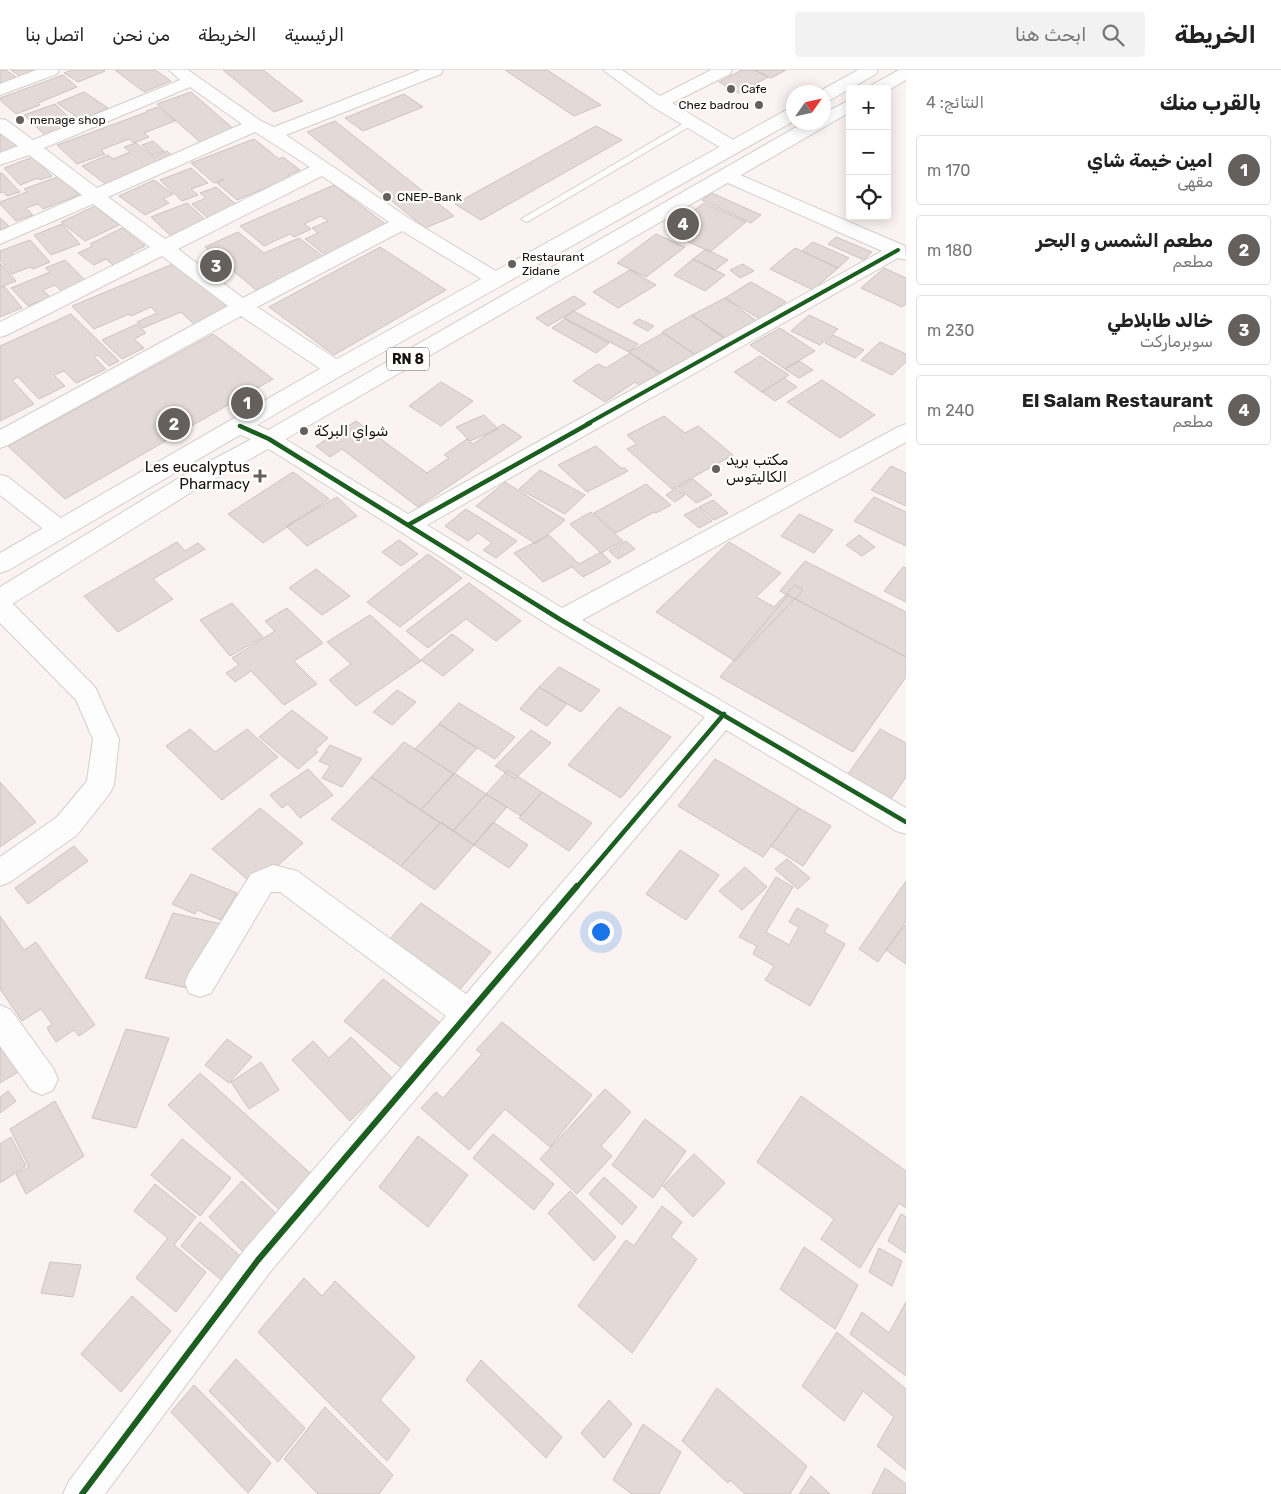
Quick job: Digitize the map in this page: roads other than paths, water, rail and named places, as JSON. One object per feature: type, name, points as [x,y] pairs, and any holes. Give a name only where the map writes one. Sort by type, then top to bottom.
[{"type":"street","points":[[0,90],[51,70]]},
{"type":"street","points":[[273,134],[435,70]]},
{"type":"street","points":[[611,70],[659,103],[732,147]]},
{"type":"street","points":[[659,103],[724,70]]},
{"type":"street","points":[[831,92],[870,70]]},
{"type":"street","points":[[885,85],[906,73]]},
{"type":"street","points":[[0,160],[184,75],[255,125],[273,134],[403,223],[497,280]]},
{"type":"street","points":[[831,116],[846,107]]},
{"type":"street","name":"RN 8","points":[[0,564],[240,426],[336,368],[786,117]]},
{"type":"street","points":[[0,124],[242,307],[336,368]]},
{"type":"street","points":[[0,238],[255,125]]},
{"type":"street","name":"RN 8","points":[[0,599],[190,482],[269,439],[805,130]]},
{"type":"street","points":[[0,330],[323,168]]},
{"type":"street","points":[[726,175],[902,252]]},
{"type":"street","points":[[0,440],[242,307],[403,223]]},
{"type":"street","points":[[408,525],[902,252]]},
{"type":"street","points":[[240,426],[269,439],[561,620],[906,822]]},
{"type":"street","points":[[561,620],[906,432]]},
{"type":"street","points":[[0,483],[59,529]]},
{"type":"street","points":[[0,607],[86,694],[106,739],[100,785],[66,826],[0,873]]},
{"type":"street","points":[[82,1494],[258,1260],[724,714]]},
{"type":"street","points":[[200,983],[249,900],[261,883],[273,878],[287,880],[468,1014]]},
{"type":"street","points":[[0,1020],[42,1078]]},
{"type":"lane","points":[[526,219],[691,122]]},
{"type":"place","name":"Cafe","points":[[731,89]]},
{"type":"place","name":"Chez badrou","points":[[759,105]]},
{"type":"place","name":"menage shop","points":[[20,120]]},
{"type":"place","name":"CNEP-Bank","points":[[387,197]]},
{"type":"place","name":"El Salam Restaurant","points":[[683,224]]},
{"type":"place","name":"Restaurant Zidane","points":[[512,264]]},
{"type":"place","name":"خالد طابلاطي","points":[[216,266]]},
{"type":"place","name":"امين خيمة شاي","points":[[247,403]]},
{"type":"place","name":"مطعم الشمس و البحر","points":[[174,424]]},
{"type":"place","name":"شواي البركة","points":[[304,431]]},
{"type":"place","name":"مكتب بريد الكاليتوس","points":[[716,469]]},
{"type":"place","name":"Les eucalyptus Pharmacy","points":[[260,476]]}]
